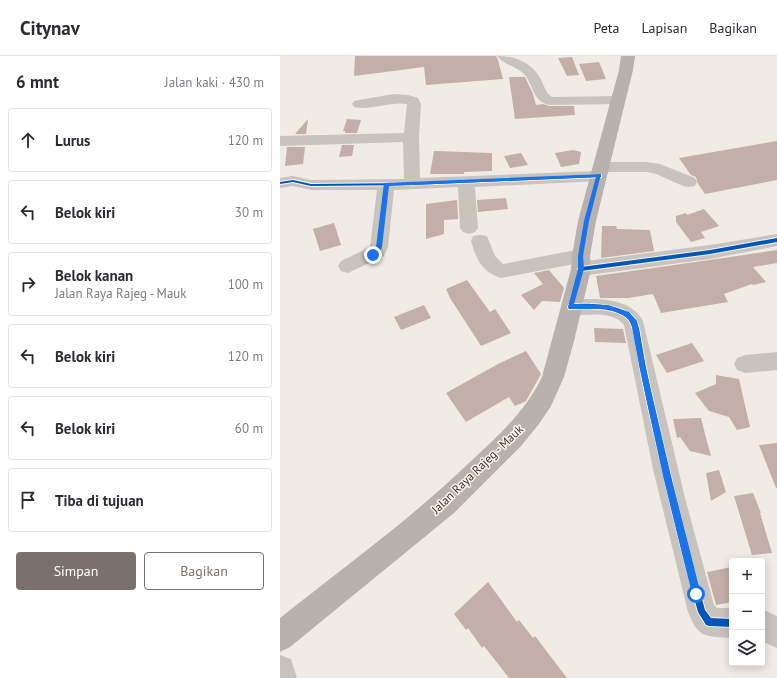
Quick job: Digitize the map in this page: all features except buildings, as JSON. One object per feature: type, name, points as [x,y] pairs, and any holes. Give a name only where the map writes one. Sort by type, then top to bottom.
[{"type":"main road","name":"Jalan Raya Rajeg - Mauk","points":[[280,637],[444,504],[513,438],[543,399],[554,378],[581,263],[587,221],[628,56]]},
{"type":"street","points":[[504,56],[528,71],[535,82],[539,94],[542,98],[549,101],[618,100]]},
{"type":"street","points":[[359,104],[407,99],[413,101],[411,137],[412,184]]},
{"type":"street","points":[[280,142],[411,137]]},
{"type":"street","points":[[280,183],[293,181],[311,185],[412,184],[647,167],[660,169],[689,182]]},
{"type":"street","points":[[466,181],[475,234],[490,264],[495,269],[501,270],[710,252],[777,240]]},
{"type":"street","points":[[348,266],[377,251],[379,247],[386,184]]},
{"type":"street","points":[[571,307],[608,307],[627,314],[634,321],[642,365],[667,476],[702,612],[709,622],[729,623]]},
{"type":"street","points":[[745,364],[777,361]]},
{"type":"street","points":[[765,626],[777,633]]},
{"type":"street","points":[[280,670],[282,678]]},
{"type":"cycle path","points":[[280,183],[293,181],[311,185],[412,184],[599,176]]},
{"type":"cycle path","points":[[581,269],[710,252],[777,240]]},
{"type":"cycle path","points":[[571,307],[604,307],[613,309],[628,315],[633,321],[672,498],[702,612],[709,622],[729,623]]},
{"type":"route","points":[[373,255],[379,247],[386,184],[599,176],[587,221],[580,256],[581,269],[571,307],[608,307],[627,314],[634,321],[642,365],[667,476],[696,594]]}]
